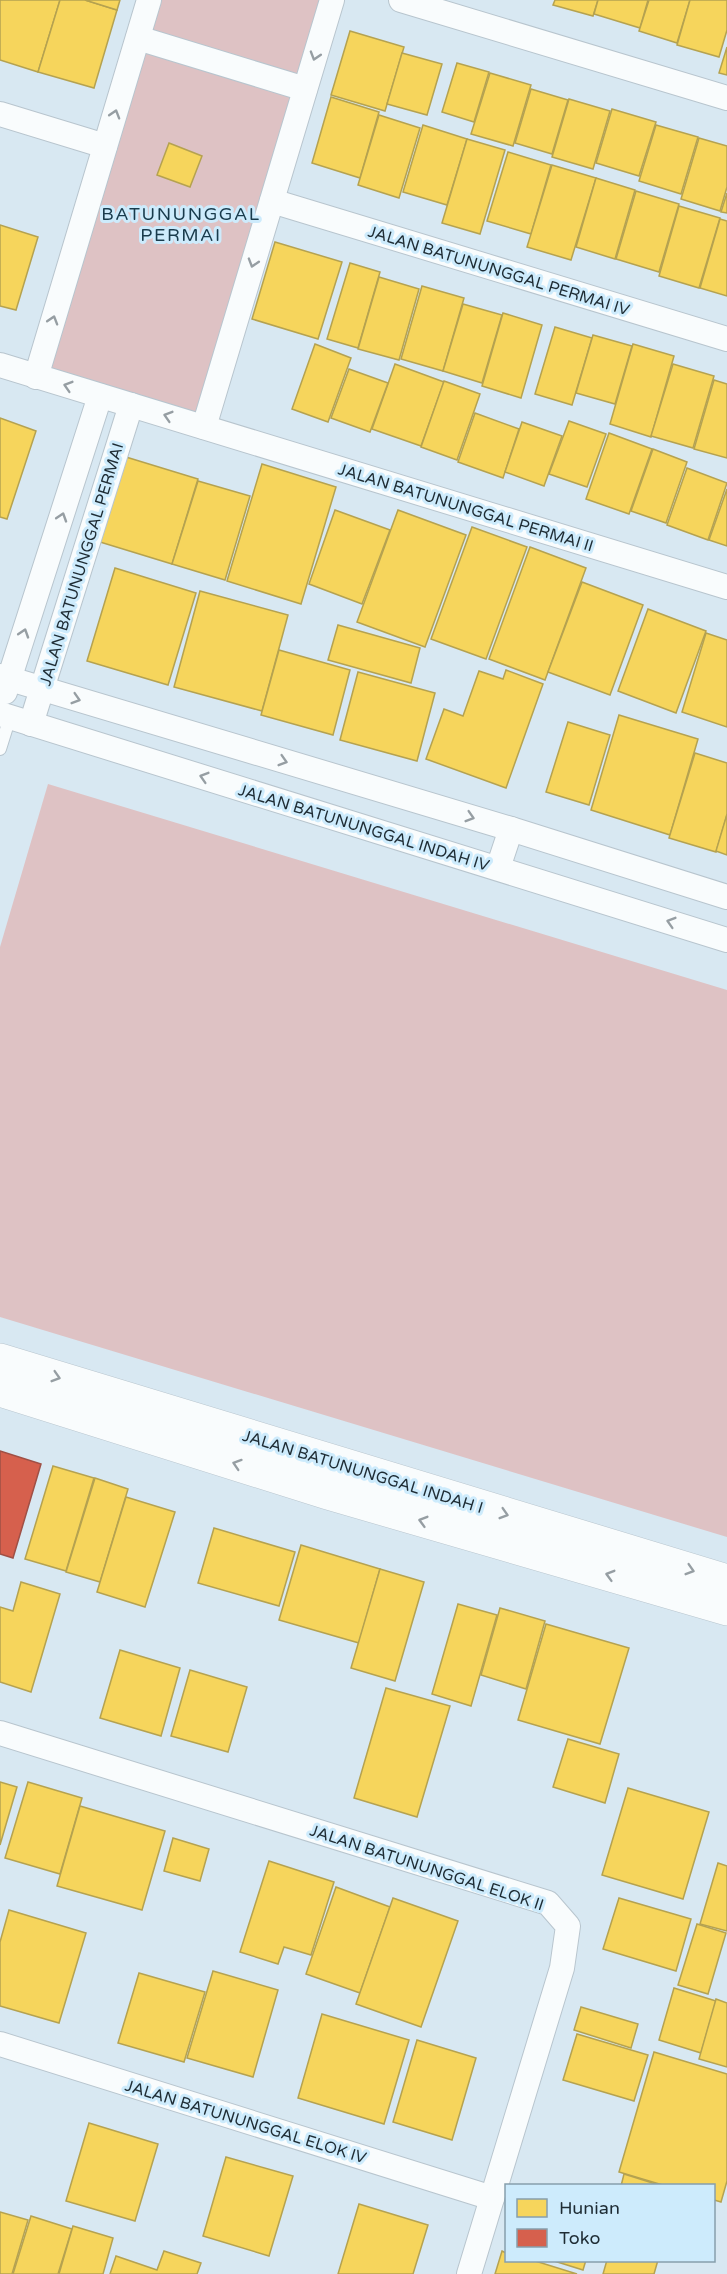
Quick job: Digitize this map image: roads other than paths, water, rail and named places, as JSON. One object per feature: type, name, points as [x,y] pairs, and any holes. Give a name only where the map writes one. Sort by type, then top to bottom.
[{"type":"street","points":[[36,376],[150,0]]},
{"type":"street","points":[[0,365],[204,427],[332,0]]},
{"type":"street","points":[[401,0],[727,98]]},
{"type":"street","points":[[138,38],[305,89]]},
{"type":"street","points":[[0,114],[105,146]]},
{"type":"street","name":"JALAN BATUNUNGGAL PERMAI IV","points":[[272,201],[727,339]]},
{"type":"street","name":"JALAN BATUNUNGGAL PERMAI","points":[[10,716],[4,677],[100,396]]},
{"type":"street","name":"JALAN BATUNUNGGAL PERMAI","points":[[10,716],[42,689],[131,405]]},
{"type":"street","name":"JALAN BATUNUNGGAL PERMAI II","points":[[204,427],[727,587]]},
{"type":"street","points":[[4,677],[511,829],[727,897]]},
{"type":"street","name":"JALAN BATUNUNGGAL INDAH IV","points":[[10,716],[727,940]]},
{"type":"street","points":[[498,868],[511,829]]},
{"type":"street","name":"JALAN BATUNUNGGAL INDAH I","points":[[0,1360],[332,1478],[727,1609]]},
{"type":"street","name":"JALAN BATUNUNGGAL INDAH I","points":[[0,1390],[727,1581]]},
{"type":"street","name":"JALAN BATUNUNGGAL ELOK II","points":[[0,1733],[548,1904],[568,1926],[562,1968],[469,2274]]},
{"type":"street","name":"JALAN BATUNUNGGAL ELOK IV","points":[[0,2044],[492,2198]]},
{"type":"lane","points":[[0,749],[10,716]]},
{"type":"district","name":"BATUNUNGGAL PERMAI","points":[[181,224]]}]
